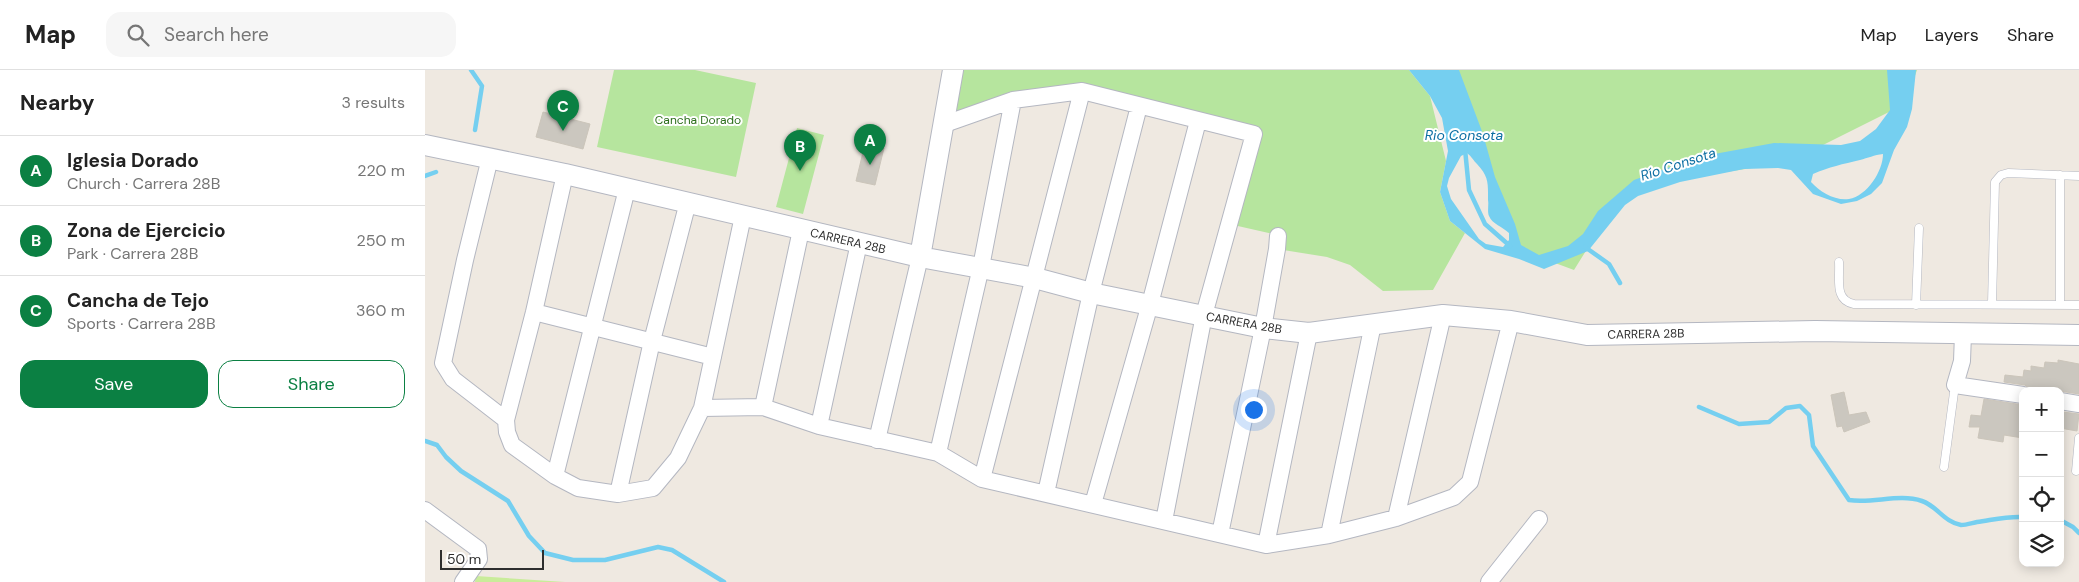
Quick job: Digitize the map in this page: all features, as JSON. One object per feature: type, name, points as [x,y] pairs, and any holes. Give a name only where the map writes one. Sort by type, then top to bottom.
[{"type":"street","points":[[877,440],[920,257],[953,70]]},
{"type":"street","points":[[942,125],[1013,100],[1082,91],[1253,134],[1205,315],[1165,521]]},
{"type":"street","points":[[982,478],[1082,91]]},
{"type":"street","points":[[938,453],[981,267],[1013,100]]},
{"type":"street","points":[[1046,493],[1091,293],[1139,106]]},
{"type":"street","points":[[1093,504],[1150,304],[1198,121]]},
{"type":"street","name":"CARRERA 28B","points":[[425,145],[565,174],[920,257],[1035,278],[1091,293],[1263,328],[1309,333],[1443,315],[1511,321],[1587,335],[1815,331],[2079,335]]},
{"type":"street","points":[[490,158],[465,260],[443,364],[453,379],[506,420]]},
{"type":"street","points":[[565,174],[534,312],[506,420],[507,432],[512,445],[555,476],[578,488],[618,494],[653,488],[678,458],[702,408],[743,216]]},
{"type":"street","points":[[555,476],[594,327],[627,189]]},
{"type":"street","points":[[618,494],[652,341],[688,202]]},
{"type":"street","points":[[763,407],[801,230]]},
{"type":"street","points":[[1221,534],[1263,328],[1278,236]]},
{"type":"street","points":[[819,426],[859,243]]},
{"type":"street","points":[[534,312],[713,357]]},
{"type":"street","points":[[1395,518],[1443,315]]},
{"type":"street","points":[[702,408],[763,407],[819,426],[938,453],[982,478],[1266,545],[1329,536],[1395,518],[1454,497],[1470,482],[1511,321]]},
{"type":"street","points":[[1329,536],[1373,324]]},
{"type":"street","points":[[1266,545],[1309,333]]},
{"type":"street","points":[[1963,334],[1962,361],[1955,385],[2019,394]]},
{"type":"street","points":[[2064,402],[2079,404]]},
{"type":"street","points":[[425,511],[478,549],[479,558],[463,582]]},
{"type":"street","points":[[1489,582],[1539,519]]},
{"type":"lane","points":[[1992,304],[1995,182],[2001,175],[2008,173],[2079,176]]},
{"type":"lane","points":[[2059,175],[2060,304]]},
{"type":"lane","points":[[1916,305],[1919,228]]},
{"type":"lane","points":[[1839,262],[1840,297],[1845,303],[1916,305],[2079,304]]},
{"type":"lane","points":[[1944,467],[1955,385]]},
{"type":"lane","points":[[2076,471],[2079,438]]},
{"type":"green space","name":"Cancha Dorado","points":[[614,70],[695,70],[756,83],[736,177],[597,147]]},
{"type":"green space","points":[[953,70],[1409,70],[1430,96],[1446,161],[1440,192],[1450,221],[1465,233],[1433,290],[1383,291],[1350,265],[1327,257],[1277,249],[1277,235],[1229,224],[1253,135],[1082,91],[942,125]]},
{"type":"green space","points":[[1442,70],[1917,70],[1905,104],[1789,162],[1625,188],[1574,270],[1520,250]]},
{"type":"green space","points":[[797,128],[824,135],[803,214],[776,207]]},
{"type":"green space","points":[[476,576],[565,582],[475,582]]},
{"type":"water","name":"Rio Consota","points":[[1409,70],[1459,70],[1483,134],[1495,177],[1515,224],[1521,245],[1539,255],[1568,246],[1583,234],[1598,211],[1634,180],[1698,157],[1774,143],[1841,145],[1860,141],[1876,129],[1890,110],[1887,70],[1916,70],[1912,109],[1907,127],[1894,150],[1882,183],[1871,194],[1857,201],[1841,204],[1813,194],[1791,170],[1778,168],[1744,169],[1680,182],[1638,196],[1625,205],[1588,251],[1544,269],[1485,249],[1450,221],[1440,192],[1448,151],[1442,118],[1430,96]],"holes":[[[1467,153],[1486,177],[1489,216],[1509,233],[1509,240],[1503,247],[1486,244],[1479,239],[1451,199],[1447,186],[1449,178],[1461,156]],[[1883,154],[1880,168],[1873,182],[1856,197],[1838,199],[1823,192],[1811,182],[1813,174]]]},
{"type":"building","points":[[543,112],[590,124],[583,149],[536,137]]},
{"type":"building","points":[[865,144],[884,148],[875,185],[856,181]]},
{"type":"building","points":[[2058,360],[2079,364],[2079,394],[2064,392],[2064,387],[2027,387],[2004,382],[2005,375],[2023,377],[2024,370],[2031,371],[2031,366],[2044,368],[2045,362],[2058,363]]},
{"type":"building","points":[[1844,392],[1849,415],[1866,412],[1870,422],[1844,432],[1842,426],[1837,427],[1831,395]]},
{"type":"building","points":[[1984,399],[2019,404],[2019,437],[2004,435],[2003,442],[1978,438],[1980,427],[1969,427],[1971,415],[1981,416]]},
{"type":"building","points":[[2064,412],[2079,414],[2077,431],[2064,429]]},
{"type":"waterway","points":[[471,70],[482,86],[475,130]]},
{"type":"waterway","name":"Río Consota","points":[[1465,149],[1469,190],[1485,224],[1510,246]]},
{"type":"waterway","points":[[425,176],[436,172]]},
{"type":"waterway","points":[[1585,247],[1609,264],[1620,283]]},
{"type":"waterway","points":[[1699,407],[1739,424],[1769,422],[1786,408],[1800,406],[1809,415],[1813,446],[1849,500],[1867,501],[1904,498],[1922,501],[1932,506],[1950,521],[1961,525],[2019,517]]},
{"type":"waterway","points":[[425,441],[437,445],[446,457],[461,471],[508,501],[529,536],[545,553],[573,560],[605,560],[658,547],[672,550],[724,582]]},
{"type":"waterway","points":[[2064,522],[2079,533]]},
{"type":"place","name":"Cancha de Tejo","points":[[563,131]]},
{"type":"place","name":"Iglesia Dorado","points":[[870,165]]},
{"type":"place","name":"Zona de Ejercicio","points":[[800,171]]}]
